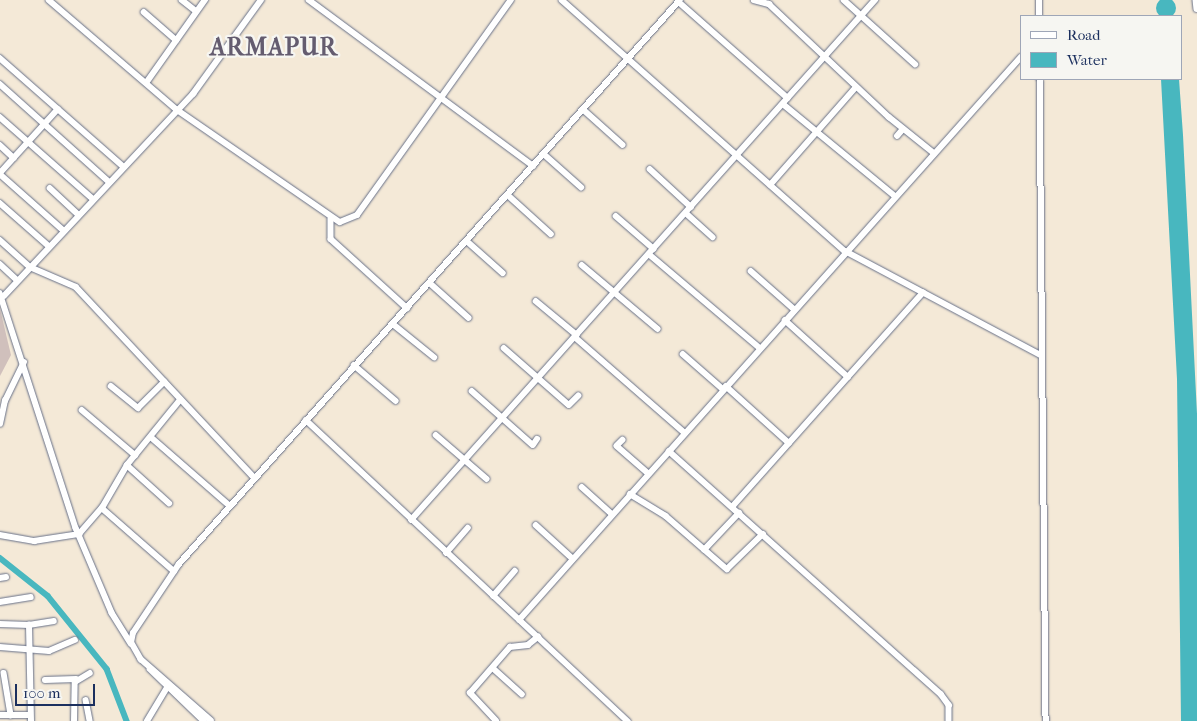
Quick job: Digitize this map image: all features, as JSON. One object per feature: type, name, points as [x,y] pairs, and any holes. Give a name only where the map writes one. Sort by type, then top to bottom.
[{"type":"street","points":[[182,0],[196,11]]},
{"type":"street","points":[[146,83],[205,0]]},
{"type":"street","points":[[204,721],[167,688],[131,643],[112,613],[79,534],[2,295],[176,109],[193,94],[261,0]]},
{"type":"street","points":[[309,0],[534,166]]},
{"type":"street","points":[[54,1],[176,109],[331,220],[340,222],[357,215],[511,0]]},
{"type":"street","points":[[562,0],[845,251],[1041,355]]},
{"type":"street","points":[[754,0],[769,4],[856,87],[903,129],[934,153]]},
{"type":"street","points":[[844,0],[914,64]]},
{"type":"street","points":[[411,520],[875,0]]},
{"type":"street","points":[[1039,0],[1039,15]]},
{"type":"street","points":[[1196,0],[1197,9]]},
{"type":"street","points":[[131,643],[133,633],[174,571],[354,365],[508,196],[680,1],[788,98]]},
{"type":"street","points":[[144,12],[176,40]]},
{"type":"street","points":[[0,58],[122,166]]},
{"type":"street","points":[[519,620],[571,556],[670,450],[845,251],[1020,58]]},
{"type":"street","points":[[1040,80],[1041,355],[1046,721]]},
{"type":"street","points":[[0,84],[108,181]]},
{"type":"street","points":[[770,184],[856,87]]},
{"type":"street","points":[[783,104],[895,196]]},
{"type":"street","points":[[58,109],[0,174],[63,230]]},
{"type":"street","points":[[584,110],[623,145]]},
{"type":"street","points":[[0,118],[92,198]]},
{"type":"street","points":[[897,136],[903,129]]},
{"type":"street","points":[[0,146],[14,158]]},
{"type":"street","points":[[544,154],[582,187]]},
{"type":"street","points":[[650,170],[691,207]]},
{"type":"street","points":[[50,188],[78,214]]},
{"type":"street","points":[[508,196],[551,234]]},
{"type":"street","points":[[0,203],[49,246]]},
{"type":"street","points":[[686,213],[713,237]]},
{"type":"street","points":[[616,216],[652,252],[760,348]]},
{"type":"street","points":[[331,220],[331,239],[407,308]]},
{"type":"street","points":[[0,240],[30,267],[76,288],[255,478]]},
{"type":"street","points":[[467,241],[504,273]]},
{"type":"street","points":[[0,264],[18,280]]},
{"type":"street","points":[[582,265],[658,329]]},
{"type":"street","points":[[751,271],[794,309]]},
{"type":"street","points":[[430,283],[469,318]]},
{"type":"street","points":[[732,507],[923,293]]},
{"type":"street","points":[[536,301],[685,433]]},
{"type":"street","points":[[785,320],[848,377]]},
{"type":"street","points":[[393,324],[434,357]]},
{"type":"street","points":[[504,348],[569,406],[578,396]]},
{"type":"street","points":[[683,354],[789,444]]},
{"type":"street","points":[[0,424],[5,401],[24,362]]},
{"type":"street","points":[[354,365],[396,402]]},
{"type":"street","points":[[111,386],[138,408],[164,382]]},
{"type":"street","points":[[472,391],[532,445],[537,439]]},
{"type":"street","points":[[0,535],[34,541],[79,534],[102,508],[127,465],[180,400]]},
{"type":"street","points":[[82,410],[135,455]]},
{"type":"street","points":[[306,420],[446,553],[628,721]]},
{"type":"street","points":[[436,435],[486,479]]},
{"type":"street","points":[[151,436],[230,506]]},
{"type":"street","points":[[623,440],[617,446],[648,474]]},
{"type":"street","points":[[670,450],[941,694],[949,705],[949,721]]},
{"type":"street","points":[[127,465],[169,503]]},
{"type":"street","points":[[582,487],[611,513]]},
{"type":"street","points":[[630,494],[662,514],[704,550],[731,568],[763,534]]},
{"type":"street","points":[[102,508],[174,571]]},
{"type":"street","points":[[704,550],[739,513]]},
{"type":"street","points":[[536,525],[571,556]]},
{"type":"street","points":[[446,553],[468,528]]},
{"type":"street","points":[[493,596],[515,571]]},
{"type":"street","points":[[0,602],[31,597]]},
{"type":"street","points":[[0,624],[30,625],[54,621]]},
{"type":"street","points":[[0,715],[30,718],[26,650],[30,625]]},
{"type":"street","points":[[496,721],[469,695],[512,645],[528,645],[538,638]]},
{"type":"street","points":[[0,647],[26,650],[56,649],[75,640]]},
{"type":"street","points":[[150,668],[211,721]]},
{"type":"street","points":[[493,668],[522,694]]},
{"type":"street","points":[[4,673],[11,715]]},
{"type":"street","points":[[45,680],[76,679],[90,673]]},
{"type":"street","points":[[74,721],[76,679]]},
{"type":"street","points":[[147,721],[167,688]]},
{"type":"street","points":[[86,700],[90,721]]},
{"type":"shaded area","points":[[0,309],[11,355],[0,376]]},
{"type":"water","points":[[1162,-1],[1170,-1],[1176,8],[1173,15],[1159,15],[1157,12],[1157,4]]},
{"type":"water","points":[[1161,80],[1179,80],[1183,135],[1197,414],[1197,721],[1181,721],[1177,379]]},
{"type":"waterway","points":[[0,558],[48,596],[107,669],[127,721]]},
{"type":"district","name":"ARMAPUR","points":[[274,48]]}]
